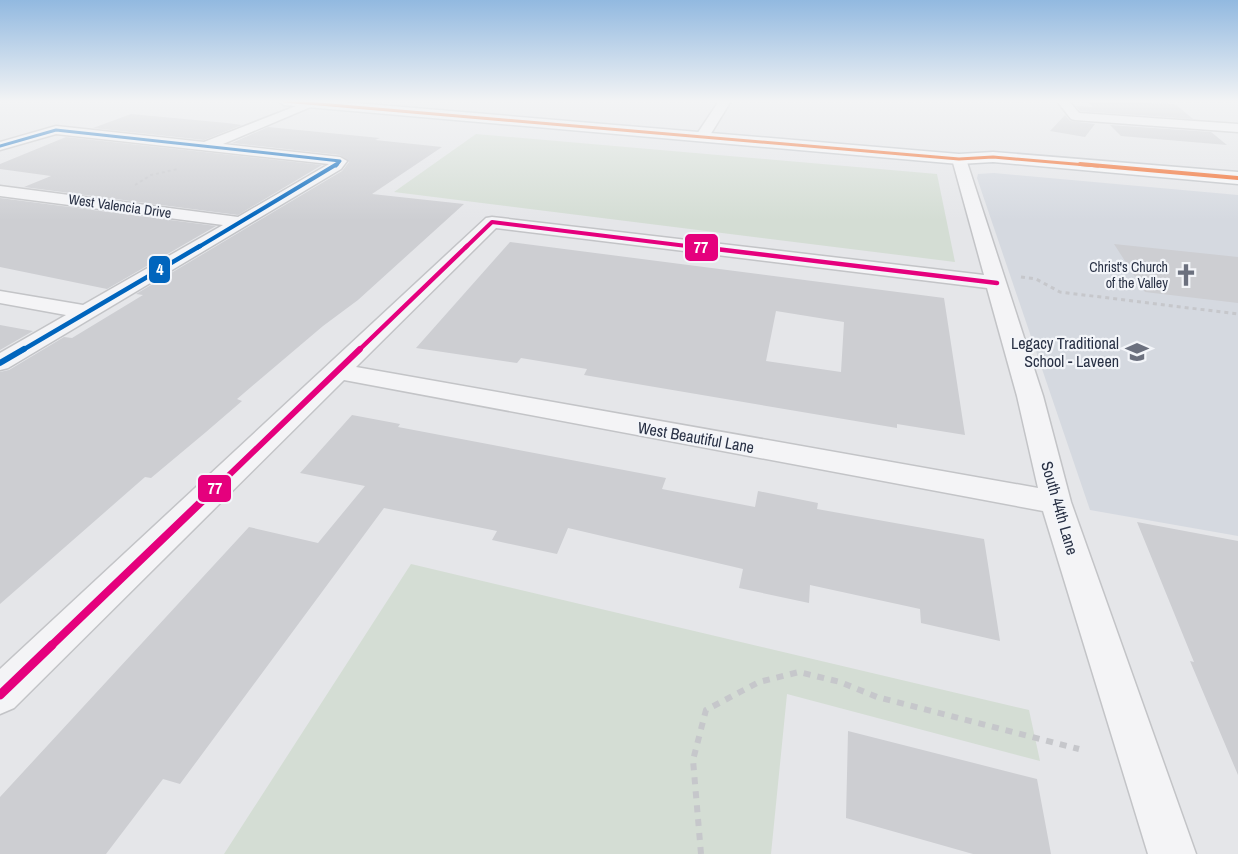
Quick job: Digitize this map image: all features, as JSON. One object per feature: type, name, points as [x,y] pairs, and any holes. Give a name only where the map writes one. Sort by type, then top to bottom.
[{"type":"main road","points":[[756,141],[959,159],[1002,169],[1238,190]]},
{"type":"main road","points":[[959,159],[993,157],[1238,178]]},
{"type":"street","points":[[0,146],[18,141]]},
{"type":"street","points":[[0,363],[336,166],[340,161],[158,141]]},
{"type":"street","points":[[207,146],[219,141]]},
{"type":"street","points":[[225,148],[240,141]]},
{"type":"street","name":"South 44th Lane","points":[[959,159],[1007,279],[1030,396],[1056,502],[1172,854]]},
{"type":"street","name":"West Valencia Drive","points":[[0,191],[240,222]]},
{"type":"street","points":[[0,695],[492,222],[1007,279]]},
{"type":"street","points":[[0,297],[86,312]]},
{"type":"street","name":"West Beautiful Lane","points":[[336,371],[1056,502]]},
{"type":"path","points":[[1007,279],[1036,279],[1060,292],[1238,314]]},
{"type":"path","points":[[701,854],[693,760],[706,710],[759,682],[799,672],[840,682],[877,697],[1079,748]]},
{"type":"shaded area","points":[[466,141],[555,141],[937,174],[955,262],[394,192]]},
{"type":"shaded area","name":"Legacy Traditional School - Laveen","points":[[994,173],[1238,195],[1238,536],[1090,510],[977,178],[978,174]]},
{"type":"shaded area","points":[[411,564],[1029,710],[1040,761],[787,694],[771,854],[224,854]]},
{"type":"building","points":[[57,141],[101,141],[322,165],[238,215],[24,187],[51,176],[0,169],[0,164]]},
{"type":"building","points":[[237,141],[383,141],[442,147],[372,194],[464,204],[358,300],[323,326],[237,399],[242,401],[151,478],[145,477],[0,604],[0,372],[9,370],[64,337],[72,338],[143,295],[136,294],[342,171],[349,162],[340,155],[232,143]]},
{"type":"building","points":[[1178,141],[1222,141],[1227,145]]},
{"type":"building","points":[[0,198],[216,226],[107,289],[0,267]]},
{"type":"building","points":[[510,242],[944,298],[965,435],[897,424],[897,428],[584,375],[587,369],[521,358],[517,363],[416,348]],"holes":[[[776,311],[844,322],[841,372],[766,361]]]},
{"type":"building","name":"Christ's Church of the Valley","points":[[1114,244],[1238,257],[1238,303],[1145,292]]},
{"type":"building","points":[[0,325],[33,331],[0,350]]},
{"type":"building","points":[[352,415],[400,424],[398,427],[666,478],[662,489],[755,507],[758,491],[818,503],[817,509],[984,539],[1000,641],[921,623],[920,609],[810,585],[809,603],[739,588],[743,569],[568,528],[557,554],[492,540],[497,531],[384,508],[180,784],[163,779],[106,854],[0,854],[0,797],[249,527],[318,543],[365,486],[300,473]]},
{"type":"building","points":[[1137,522],[1238,541],[1238,775],[1190,661],[1194,662]]},
{"type":"building","points":[[848,731],[1037,779],[1051,854],[973,854],[846,818]]},
{"type":"transit line","name":"4","points":[[0,146],[18,141]]},
{"type":"transit line","name":"4","points":[[0,363],[336,166],[340,161],[155,141]]},
{"type":"transit line","points":[[748,141],[959,159],[993,157],[1238,178]]},
{"type":"transit line","name":"77","points":[[0,695],[492,222],[997,283]]},
{"type":"place","name":"Christ's Church of the Valley","points":[[1186,275]]},
{"type":"place","name":"Legacy Traditional School - Laveen","points":[[1137,352]]}]
